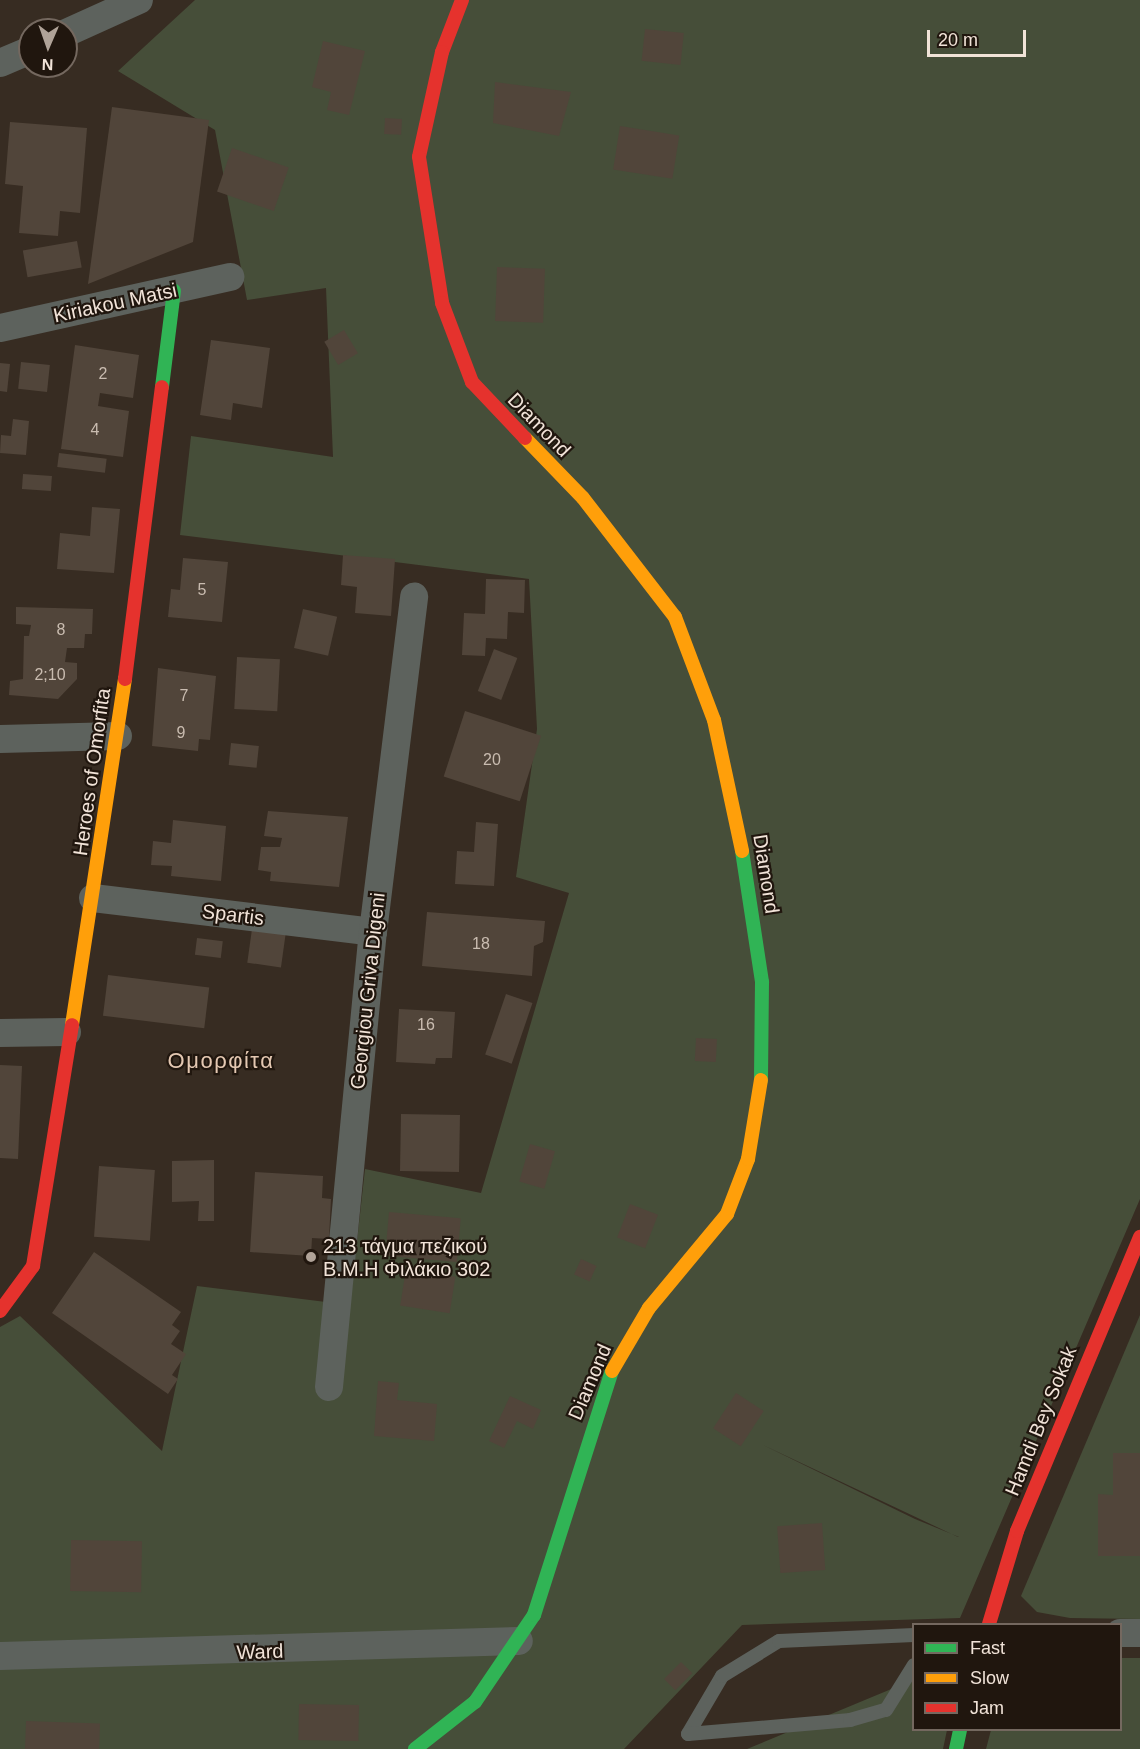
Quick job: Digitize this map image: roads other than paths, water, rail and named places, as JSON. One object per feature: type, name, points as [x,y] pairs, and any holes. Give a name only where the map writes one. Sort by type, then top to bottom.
[{"type":"street","points":[[78,28],[139,0]]},
{"type":"street","name":"Diamond","points":[[415,1749],[475,1702],[519,1641],[547,1584],[581,1454],[613,1368],[649,1308],[709,1241],[740,1185],[761,1088],[762,982],[737,817],[714,720],[675,617],[590,506],[472,382],[442,303],[419,157],[442,52],[462,0]]},
{"type":"street","points":[[0,63],[18,55]]},
{"type":"street","name":"Kiriakou Matsi","points":[[0,328],[230,277]]},
{"type":"street","name":"Heroes of Omorfita","points":[[0,1311],[21,1288],[34,1256],[67,1032],[93,898],[118,736],[174,291]]},
{"type":"street","name":"Georgiou Griva Digeni","points":[[329,1387],[373,932],[414,596]]},
{"type":"street","points":[[0,739],[118,736]]},
{"type":"street","name":"Spartis","points":[[93,898],[373,932]]},
{"type":"street","points":[[0,1033],[67,1032]]},
{"type":"street","name":"Hamdi Bey Sokak","points":[[989,1623],[1017,1531],[1140,1237]]},
{"type":"street","points":[[1122,1633],[1140,1633]]},
{"type":"street","name":"Ward","points":[[0,1656],[519,1641]]},
{"type":"street","points":[[956,1749],[960,1731]]},
{"type":"lane","points":[[912,1635],[779,1641],[722,1676],[688,1734],[850,1720],[886,1710],[912,1668]]},
{"type":"place","name":"213 τάγμα πεζικού B.M.H Φιλάκιο 302","points":[[311,1257]]},
{"type":"district","name":"Ομορφίτα","points":[[221,1061]]}]
